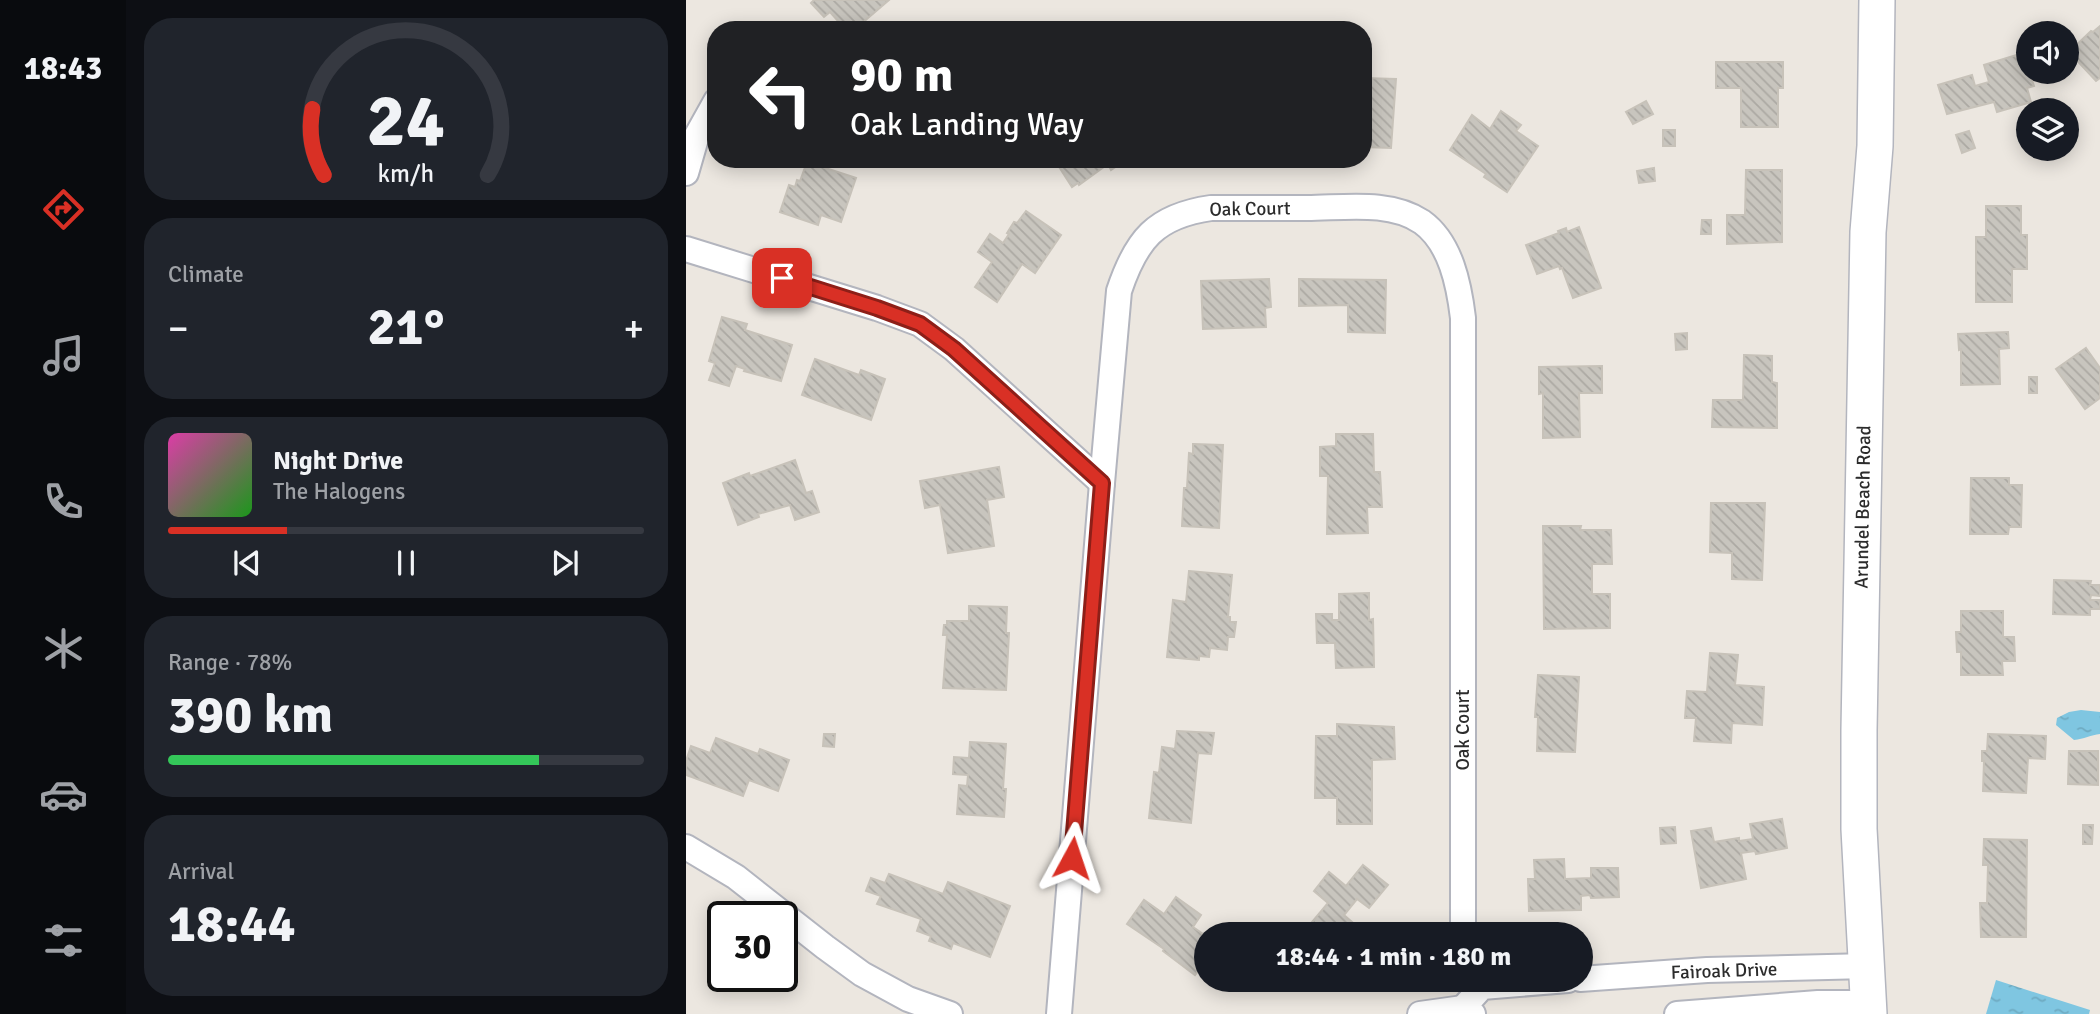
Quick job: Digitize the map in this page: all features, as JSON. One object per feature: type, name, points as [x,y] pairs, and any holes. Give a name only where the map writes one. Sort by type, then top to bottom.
[{"type":"street","name":"Arundel Beach Road","points":[[1869,1009],[1859,830],[1859,719],[1868,232],[1875,146],[1877,0]]},
{"type":"street","points":[[686,173],[697,135],[707,118]]},
{"type":"street","name":"Oak Court","points":[[1059,1014],[1119,291],[1129,262],[1142,243],[1162,224],[1186,212],[1211,208],[1370,207],[1400,212],[1422,223],[1439,241],[1452,266],[1460,292],[1463,318],[1462,922]]},
{"type":"street","points":[[686,249],[877,308],[920,324],[954,349],[1102,483]]},
{"type":"street","points":[[686,848],[736,877],[862,974],[908,999],[950,1014]]},
{"type":"street","name":"Fairoak Drive","points":[[1593,978],[1707,970],[1868,966]]},
{"type":"street","points":[[1465,992],[1468,1011]]},
{"type":"street","points":[[1468,1011],[1479,992]]},
{"type":"street","name":"Fairoak Drive","points":[[1677,1014],[1818,1003],[1869,1009]]},
{"type":"street","points":[[1420,1014],[1468,1011]]},
{"type":"water","points":[[2081,710],[2100,712],[2100,734],[2074,740],[2056,725],[2057,718]]},
{"type":"water","points":[[1996,980],[2090,1010],[2089,1014],[1986,1014]]},
{"type":"building","points":[[814,0],[889,0],[864,21],[838,21],[830,12],[824,17],[811,3]]},
{"type":"building","points":[[2100,26],[2100,78],[2096,81],[2079,63],[2079,42]]},
{"type":"building","points":[[2016,55],[2016,84],[2033,84],[2027,88],[2030,98],[2016,98],[2016,106],[1997,112],[1994,102],[1947,114],[1938,85],[1972,75],[1975,86],[1989,82],[1984,65]]},
{"type":"building","points":[[1716,62],[1783,62],[1783,88],[1778,88],[1778,127],[1741,127],[1741,88],[1716,88]]},
{"type":"building","points":[[1372,78],[1396,79],[1391,148],[1372,147]]},
{"type":"building","points":[[1646,101],[1653,114],[1633,124],[1626,112]]},
{"type":"building","points":[[1501,111],[1521,125],[1516,131],[1538,146],[1507,192],[1450,150],[1472,115],[1490,129]]},
{"type":"building","points":[[1663,130],[1675,130],[1675,146],[1663,146]]},
{"type":"building","points":[[1969,131],[1975,148],[1962,153],[1956,135]]},
{"type":"building","points":[[805,168],[825,168],[856,178],[841,222],[821,215],[818,225],[780,212],[789,185],[795,187],[797,180],[800,181]]},
{"type":"building","points":[[1060,168],[1102,168],[1079,185],[1078,183],[1072,187]]},
{"type":"building","points":[[1654,168],[1655,181],[1639,183],[1637,171]]},
{"type":"building","points":[[1746,170],[1782,170],[1782,242],[1727,244],[1727,215],[1745,215]]},
{"type":"building","points":[[1986,206],[2021,206],[2021,235],[2027,235],[2027,269],[2012,269],[2012,302],[1976,302],[1976,237],[1986,237]]},
{"type":"building","points":[[1026,211],[1061,235],[1035,273],[1022,264],[997,302],[975,287],[992,262],[978,252],[990,234],[1003,243],[1014,222],[1017,223]]},
{"type":"building","points":[[1702,220],[1711,220],[1711,234],[1701,234]]},
{"type":"building","points":[[1579,227],[1601,288],[1573,298],[1562,268],[1559,266],[1537,274],[1526,245],[1566,228],[1567,232]]},
{"type":"building","points":[[1269,279],[1271,307],[1265,308],[1266,327],[1203,329],[1201,281]]},
{"type":"building","points":[[1299,279],[1386,280],[1385,333],[1348,332],[1348,305],[1299,306]]},
{"type":"building","points":[[722,317],[747,324],[745,330],[792,345],[781,381],[744,371],[745,369],[736,366],[729,386],[709,380],[715,363],[709,361]]},
{"type":"building","points":[[2008,332],[2009,348],[1999,349],[2000,384],[1961,385],[1961,349],[1959,350],[1958,334]]},
{"type":"building","points":[[1687,333],[1687,349],[1676,350],[1675,334]]},
{"type":"building","points":[[2086,348],[2100,368],[2100,398],[2085,409],[2056,369]]},
{"type":"building","points":[[1744,355],[1772,356],[1772,382],[1777,383],[1777,428],[1712,427],[1713,400],[1743,400]]},
{"type":"building","points":[[815,359],[859,375],[861,370],[885,379],[871,420],[802,395]]},
{"type":"building","points":[[1602,366],[1602,393],[1579,393],[1580,437],[1543,438],[1543,393],[1539,394],[1539,367]]},
{"type":"building","points":[[2029,377],[2037,377],[2037,393],[2029,393]]},
{"type":"building","points":[[1336,434],[1373,434],[1374,472],[1380,472],[1382,507],[1367,507],[1368,533],[1327,534],[1328,476],[1320,476],[1320,447],[1336,446]]},
{"type":"building","points":[[1193,444],[1223,445],[1219,528],[1182,526],[1184,488],[1187,488],[1189,453],[1193,454]]},
{"type":"building","points":[[795,460],[806,493],[812,491],[819,512],[795,520],[790,505],[758,514],[759,517],[738,525],[723,483]]},
{"type":"building","points":[[999,467],[1004,497],[987,500],[994,546],[948,553],[940,505],[925,508],[920,481]]},
{"type":"building","points":[[1971,478],[2009,478],[2009,485],[2022,485],[2021,527],[2009,527],[2008,534],[1970,534]]},
{"type":"building","points":[[1711,503],[1765,503],[1762,580],[1732,579],[1732,553],[1710,552]]},
{"type":"building","points":[[1543,526],[1581,526],[1580,530],[1611,530],[1612,564],[1592,564],[1592,594],[1610,594],[1610,628],[1544,629]]},
{"type":"building","points":[[1189,571],[1232,575],[1228,617],[1230,622],[1236,622],[1234,637],[1228,637],[1227,650],[1210,648],[1209,657],[1199,656],[1199,660],[1167,657],[1173,600],[1186,602]]},
{"type":"building","points":[[2054,580],[2091,581],[2090,585],[2100,585],[2100,596],[2091,595],[2090,600],[2100,600],[2100,609],[2090,609],[2090,615],[2053,614]]},
{"type":"building","points":[[1369,593],[1369,620],[1373,619],[1374,667],[1336,668],[1335,643],[1317,643],[1316,614],[1332,614],[1332,620],[1339,620],[1339,594]]},
{"type":"building","points":[[969,606],[1007,607],[1006,633],[1009,633],[1006,690],[943,688],[947,635],[943,635],[944,625],[947,625],[947,621],[969,621]]},
{"type":"building","points":[[1961,611],[2003,611],[2003,637],[2014,637],[2015,661],[2002,661],[2003,675],[1961,675],[1961,652],[1957,652],[1956,632],[1961,632]]},
{"type":"building","points":[[1710,653],[1738,655],[1735,685],[1764,687],[1762,725],[1732,723],[1731,743],[1694,741],[1696,718],[1685,718],[1687,691],[1707,692]]},
{"type":"building","points":[[1538,675],[1579,677],[1575,752],[1537,751],[1538,717],[1535,717]]},
{"type":"building","points":[[1337,724],[1394,727],[1395,759],[1372,760],[1372,824],[1337,824],[1337,798],[1315,798],[1316,736],[1337,736]]},
{"type":"building","points":[[1177,731],[1214,733],[1211,754],[1198,753],[1191,823],[1149,818],[1154,772],[1159,773],[1162,747],[1175,749]]},
{"type":"building","points":[[824,734],[835,734],[834,747],[823,746]]},
{"type":"building","points":[[1988,734],[2046,736],[2045,759],[2028,758],[2026,793],[1983,791],[1982,751],[1987,751]]},
{"type":"building","points":[[716,738],[758,754],[760,749],[789,760],[778,791],[749,780],[743,796],[686,775],[686,761],[691,746],[710,753]]},
{"type":"building","points":[[970,742],[1006,744],[1004,817],[957,814],[959,785],[967,786],[968,775],[953,774],[954,757],[969,758]]},
{"type":"building","points":[[2069,751],[2098,751],[2098,785],[2068,784]]},
{"type":"building","points":[[1782,819],[1787,848],[1756,854],[1755,851],[1741,853],[1746,879],[1701,888],[1691,831],[1711,828],[1714,842],[1739,838],[1739,841],[1753,839],[1750,824]]},
{"type":"building","points":[[2083,825],[2093,825],[2092,844],[2083,844]]},
{"type":"building","points":[[1675,827],[1676,843],[1661,844],[1660,828]]},
{"type":"building","points":[[1984,839],[2027,840],[2026,937],[1981,937],[1980,903],[1987,903],[1988,865],[1983,865]]},
{"type":"building","points":[[1564,859],[1565,879],[1591,878],[1591,868],[1618,868],[1619,897],[1581,896],[1581,910],[1529,911],[1528,879],[1535,879],[1534,860]]},
{"type":"building","points":[[1363,865],[1388,885],[1369,908],[1357,899],[1344,915],[1352,922],[1312,922],[1328,903],[1314,891],[1329,872],[1346,886]]},
{"type":"building","points":[[889,874],[943,894],[948,882],[1010,906],[990,957],[953,943],[951,949],[929,941],[931,936],[917,931],[921,919],[877,904],[881,896],[866,891],[871,878],[885,883]]},
{"type":"building","points":[[1176,897],[1201,915],[1193,927],[1194,974],[1163,951],[1164,949],[1127,924],[1144,900],[1164,914]]},
{"type":"route","points":[[782,278],[920,324],[954,349],[1102,483],[1072,858]]}]
